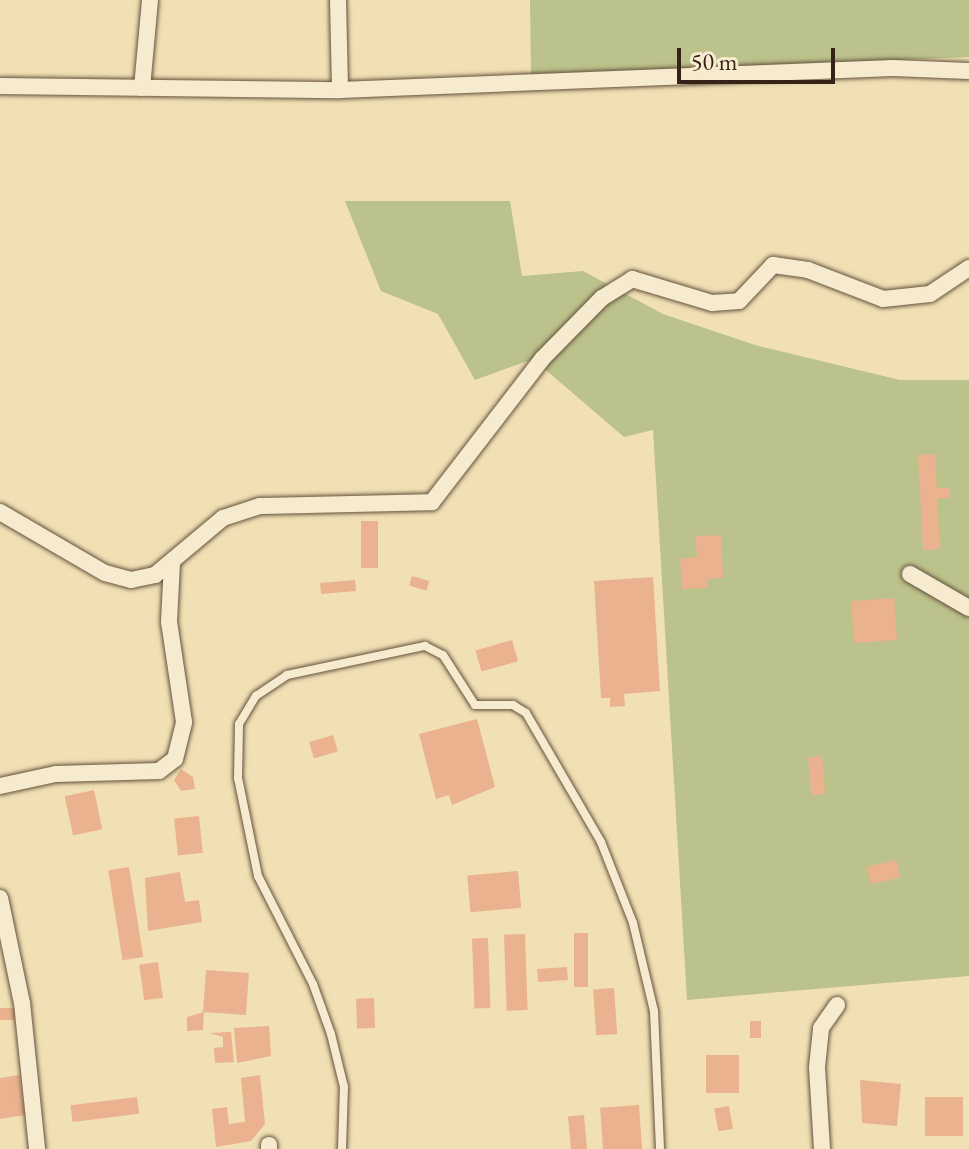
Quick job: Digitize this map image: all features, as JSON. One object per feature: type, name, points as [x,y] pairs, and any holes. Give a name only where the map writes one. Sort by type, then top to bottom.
[{"type":"street","points":[[142,88],[150,0]]},
{"type":"street","points":[[338,0],[340,90]]},
{"type":"street","points":[[0,86],[340,90],[846,70],[969,71]]},
{"type":"street","points":[[0,512],[105,573],[131,580],[155,575],[223,518],[260,506],[432,502],[542,359],[602,298],[632,279],[712,303],[739,301],[773,265],[808,270],[883,299],[930,294],[969,268]]},
{"type":"street","points":[[0,786],[56,774],[159,771],[175,759],[184,722],[169,622],[172,562]]},
{"type":"street","points":[[910,574],[969,608]]},
{"type":"street","points":[[0,898],[22,1003],[37,1149]]},
{"type":"street","points":[[822,1149],[817,1067],[821,1028],[837,1005]]},
{"type":"lane","points":[[342,1149],[344,1087],[313,984],[258,876],[238,778],[239,724],[256,696],[287,675],[425,646],[443,655],[475,705],[513,705],[526,713],[601,842],[633,923],[654,1011],[660,1149]]},
{"type":"green space","points":[[530,0],[969,0],[969,57],[531,75]]},
{"type":"green space","points":[[345,201],[510,201],[522,276],[583,271],[663,314],[755,345],[900,380],[969,380],[969,976],[687,1000],[653,430],[624,437],[533,359],[475,380],[438,314],[381,291]]},
{"type":"building","points":[[935,454],[937,488],[949,488],[950,498],[937,498],[940,549],[923,550],[918,455]]},
{"type":"building","points":[[361,521],[378,521],[378,568],[361,568]]},
{"type":"building","points":[[721,535],[723,578],[707,579],[707,588],[682,589],[680,559],[697,557],[695,536]]},
{"type":"building","points":[[412,576],[429,581],[427,591],[409,586]]},
{"type":"building","points":[[653,577],[660,691],[624,694],[625,706],[610,707],[610,698],[601,698],[594,581]]},
{"type":"building","points":[[355,580],[356,591],[321,594],[320,583]]},
{"type":"building","points":[[894,598],[897,640],[854,643],[851,601]]},
{"type":"building","points":[[512,640],[518,661],[482,672],[475,650]]},
{"type":"building","points":[[477,719],[495,787],[452,805],[449,795],[436,799],[419,734]]},
{"type":"building","points":[[333,735],[338,751],[314,759],[309,742]]},
{"type":"building","points":[[822,756],[825,794],[811,795],[808,757]]},
{"type":"building","points":[[181,769],[193,777],[195,789],[181,791],[174,780]]},
{"type":"building","points":[[94,790],[102,829],[73,835],[65,796]]},
{"type":"building","points":[[199,816],[203,853],[178,855],[174,819]]},
{"type":"building","points":[[896,860],[900,878],[871,884],[867,867]]},
{"type":"building","points":[[129,867],[143,957],[122,960],[108,870]]},
{"type":"building","points":[[518,871],[521,908],[470,912],[467,875]]},
{"type":"building","points":[[180,872],[185,902],[199,900],[202,922],[148,931],[145,878]]},
{"type":"building","points":[[574,933],[588,933],[588,987],[574,987]]},
{"type":"building","points":[[525,934],[528,1010],[507,1011],[504,935]]},
{"type":"building","points":[[488,938],[490,1008],[474,1009],[472,939]]},
{"type":"building","points":[[158,962],[163,998],[144,1000],[139,965]]},
{"type":"building","points":[[567,967],[568,980],[538,982],[537,969]]},
{"type":"building","points":[[206,970],[249,973],[246,1015],[203,1012]]},
{"type":"building","points":[[614,988],[617,1034],[596,1035],[593,989]]},
{"type":"building","points":[[374,998],[375,1028],[357,1029],[356,999]]},
{"type":"building","points":[[0,1008],[15,1008],[15,1020],[0,1020]]},
{"type":"building","points":[[204,1012],[203,1030],[187,1031],[187,1017]]},
{"type":"building","points":[[750,1021],[761,1021],[761,1038],[750,1038]]},
{"type":"building","points":[[269,1026],[271,1056],[237,1063],[234,1028]]},
{"type":"building","points":[[231,1032],[234,1062],[215,1063],[214,1048],[223,1047],[223,1037],[210,1033]]},
{"type":"building","points":[[706,1055],[739,1055],[739,1093],[706,1093]]},
{"type":"building","points":[[19,1075],[25,1115],[0,1119],[0,1078]]},
{"type":"building","points":[[260,1075],[265,1124],[251,1141],[216,1147],[212,1109],[227,1107],[229,1124],[245,1122],[241,1078]]},
{"type":"building","points":[[860,1080],[901,1084],[897,1126],[862,1123]]},
{"type":"building","points":[[137,1097],[139,1114],[73,1122],[70,1105]]},
{"type":"building","points":[[925,1097],[963,1097],[963,1136],[925,1136]]},
{"type":"building","points":[[639,1105],[642,1149],[603,1149],[600,1108]]},
{"type":"building","points":[[729,1106],[733,1129],[718,1131],[714,1109]]},
{"type":"building","points":[[584,1115],[587,1149],[571,1149],[568,1116]]}]
